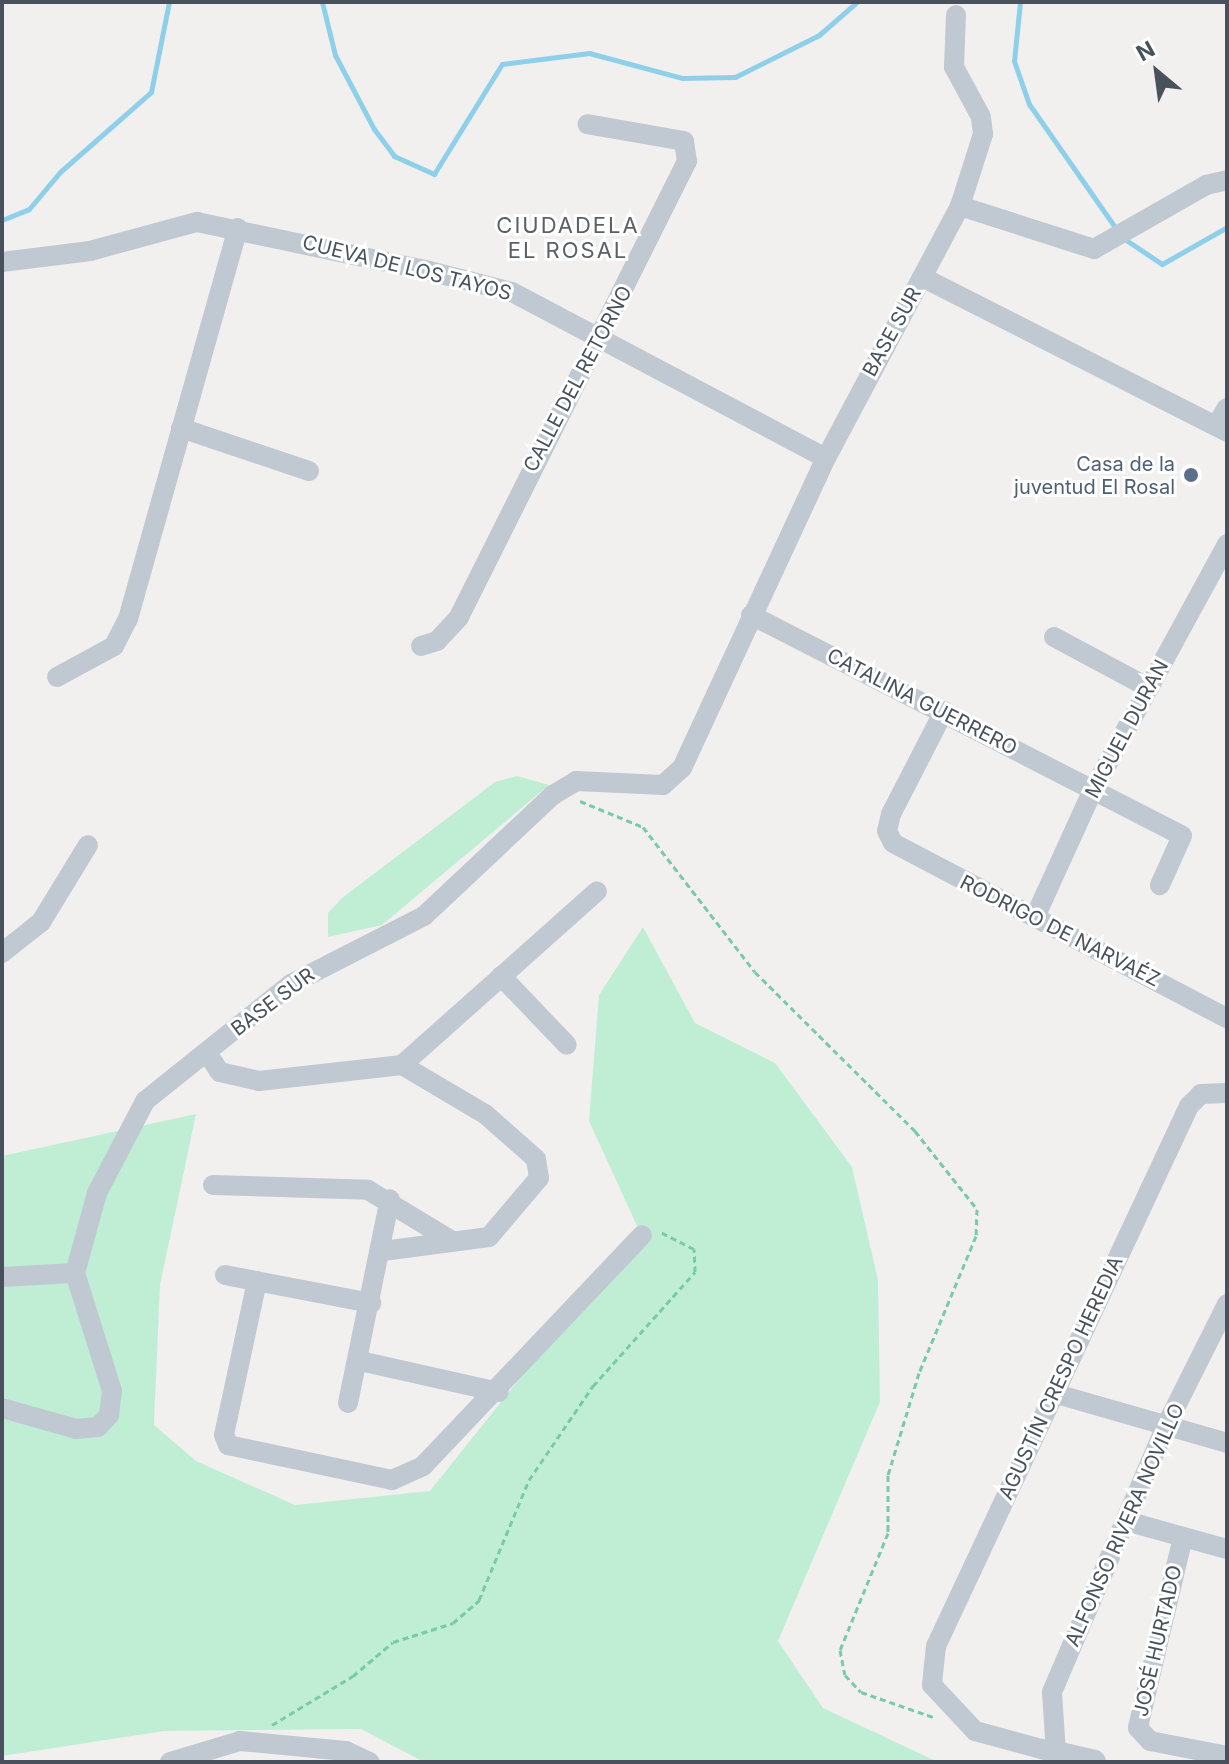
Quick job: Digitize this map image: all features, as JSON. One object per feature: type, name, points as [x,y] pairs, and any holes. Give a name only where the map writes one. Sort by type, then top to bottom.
[{"type":"street","name":"BASE SUR","points":[[75,1273],[97,1193],[145,1101],[291,984],[424,916],[553,795],[576,781],[663,785],[682,768],[826,458],[960,206],[983,134],[981,117],[950,51],[956,15]]},
{"type":"street","name":"CALLE DEL RETORNO","points":[[421,646],[437,641],[459,617],[602,339],[689,150],[664,134],[587,124]]},
{"type":"street","points":[[960,206],[1094,249],[1162,211],[1227,180]]},
{"type":"street","name":"CUEVA DE LOS TAYOS","points":[[2,262],[90,251],[177,225],[238,228],[512,292],[826,458]]},
{"type":"street","points":[[57,677],[114,646],[128,619],[238,228]]},
{"type":"street","points":[[922,277],[1222,429],[1227,408]]},
{"type":"street","points":[[181,428],[309,471]]},
{"type":"street","name":"MIGUEL DURAN","points":[[1035,917],[1093,790],[1227,544]]},
{"type":"street","name":"CATALINA GUERRERO","points":[[751,615],[944,711],[1182,836],[1160,885]]},
{"type":"street","points":[[1054,637],[1149,688]]},
{"type":"street","name":"RODRIGO DE NARVAÉZ","points":[[944,711],[891,814],[887,831],[893,843],[1227,1018]]},
{"type":"street","points":[[2,953],[41,922],[88,845]]},
{"type":"street","points":[[207,1053],[220,1072],[259,1081],[402,1065],[597,891]]},
{"type":"street","points":[[501,976],[567,1045]]},
{"type":"street","points":[[383,1251],[489,1237],[539,1178],[541,1167],[485,1114],[402,1065]]},
{"type":"street","name":"AGUSTÍN CRESPO HEREDIA","points":[[975,1731],[932,1685],[936,1646],[1189,1106],[1201,1094],[1222,1092]]},
{"type":"street","points":[[213,1185],[368,1190],[390,1199],[452,1241]]},
{"type":"street","points":[[348,1403],[383,1251],[390,1199]]},
{"type":"street","points":[[257,1281],[224,1435],[237,1451],[392,1480],[409,1477],[499,1392],[642,1235]]},
{"type":"street","points":[[2,1277],[75,1273],[112,1391],[109,1415],[98,1427],[76,1429],[2,1408]]},
{"type":"street","points":[[225,1275],[371,1303]]},
{"type":"street","name":"ALFONSO RIVERA NOVILLO","points":[[1058,1758],[1052,1692],[1165,1428],[1224,1317]]},
{"type":"street","points":[[360,1361],[499,1392]]},
{"type":"street","points":[[1053,1393],[1165,1428],[1227,1443]]},
{"type":"street","points":[[1126,1521],[1227,1549]]},
{"type":"street","name":"JOSÉ HURTADO","points":[[1183,1537],[1138,1728],[1150,1741],[1227,1754]]},
{"type":"street","points":[[975,1731],[1058,1758],[1094,1762]]},
{"type":"street","points":[[170,1762],[240,1741],[370,1762]]},
{"type":"path","points":[[553,795],[616,812],[643,827],[755,972],[915,1131],[977,1209],[976,1236],[919,1373],[888,1475],[888,1533],[840,1650],[845,1675],[861,1692],[975,1731]]},
{"type":"path","points":[[240,1741],[353,1676],[393,1642],[453,1623],[479,1600],[529,1480],[593,1386],[695,1272],[699,1257],[678,1237],[653,1230],[642,1235]]},
{"type":"green space","points":[[517,776],[549,785],[382,925],[328,937],[328,913],[342,898],[495,782]]},
{"type":"green space","points":[[643,927],[695,1023],[775,1063],[852,1167],[878,1280],[880,1402],[778,1641],[823,1708],[938,1762],[424,1762],[361,1729],[164,1731],[2,1756],[2,1156],[196,1114],[160,1285],[154,1425],[196,1461],[295,1505],[430,1491],[527,1369],[643,1239],[589,1121],[599,995]]},
{"type":"waterway","points":[[2,220],[29,209],[60,172],[151,92],[169,2]]},
{"type":"waterway","points":[[322,2],[335,55],[374,129],[394,156],[434,174],[502,64],[589,53],[682,78],[735,77],[819,35],[857,2]]},
{"type":"waterway","points":[[1020,2],[1014,61],[1029,104],[1117,230]]},
{"type":"waterway","points":[[1123,238],[1162,264],[1227,227]]},
{"type":"place","name":"Casa de la juventud El Rosal","points":[[1191,475]]},
{"type":"district","name":"CIUDADELA EL ROSAL","points":[[568,238]]}]
